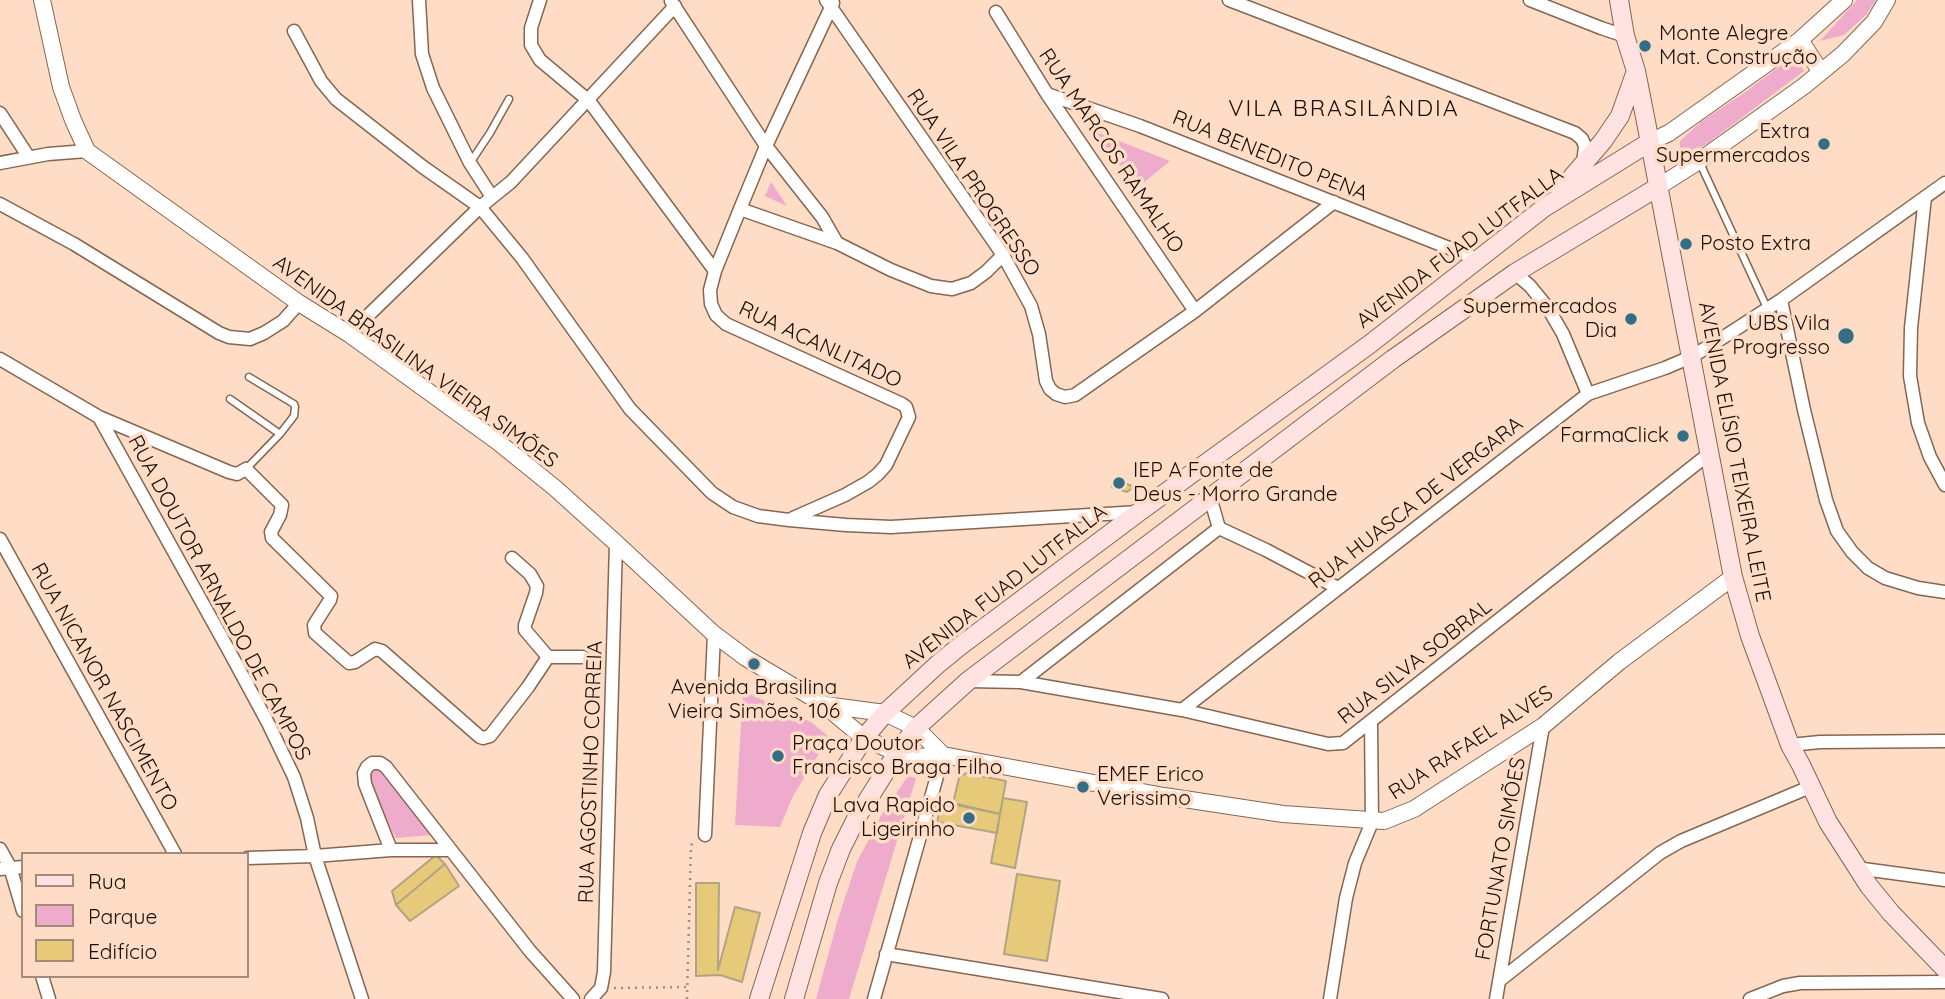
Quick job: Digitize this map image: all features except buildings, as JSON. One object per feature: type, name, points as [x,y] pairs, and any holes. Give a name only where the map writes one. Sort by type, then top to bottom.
[{"type":"main road","name":"AVENIDA ELÍSIO TEIXEIRA LEITE","points":[[1619,0],[1625,36],[1636,71],[1733,577],[1750,636],[1790,745],[1810,787],[1856,868],[1891,913],[1945,969]]},
{"type":"main road","points":[[1545,208],[1583,166],[1620,116],[1636,71]]},
{"type":"main road","name":"AVENIDA FUAD LUTFALLA","points":[[759,999],[812,833],[828,795],[864,738],[885,713],[938,664],[1139,512],[1364,348],[1545,208],[1650,142]]},
{"type":"main road","points":[[793,999],[841,849],[857,817],[916,727],[968,681],[1420,340],[1514,273],[1658,187]]},
{"type":"main road","points":[[1410,312],[1411,328],[1420,340]]},
{"type":"street","points":[[0,163],[28,156],[87,151],[61,87],[42,0]]},
{"type":"street","points":[[418,0],[422,54],[433,88],[470,163],[492,197]]},
{"type":"street","points":[[540,0],[531,28],[531,45],[540,60],[589,101],[715,271]]},
{"type":"street","points":[[1229,0],[1575,133],[1585,146],[1583,166]]},
{"type":"street","points":[[1530,0],[1625,36]]},
{"type":"street","points":[[1650,142],[1669,133],[1800,40],[1844,0]]},
{"type":"street","points":[[1658,187],[1699,162],[1821,72],[1874,22],[1887,0]]},
{"type":"street","points":[[349,334],[480,207],[511,183],[589,101],[673,3],[766,146],[822,217],[837,243]]},
{"type":"street","name":"RUA ACANLITADO","points":[[789,520],[845,495],[878,474],[886,465],[908,422],[908,411],[902,404],[726,324],[716,315],[711,304],[710,290],[715,271],[766,146],[830,3]]},
{"type":"street","name":"RUA VILA PROGRESSO","points":[[830,3],[1003,255],[1031,306],[1039,334],[1046,381],[1056,394],[1065,397],[1075,395],[1195,311],[1334,202]]},
{"type":"street","name":"RUA MARCOS RAMALHO","points":[[996,12],[1047,94],[1195,311]]},
{"type":"street","points":[[294,31],[321,81],[336,99],[423,167],[480,207],[522,258],[630,409],[712,493],[733,508],[758,516],[789,520],[891,527],[1139,512]]},
{"type":"street","points":[[1800,40],[1821,72]]},
{"type":"street","name":"RUA BENEDITO PENA","points":[[1047,94],[1140,126],[1477,259]]},
{"type":"street","points":[[0,113],[28,156]]},
{"type":"street","name":"AVENIDA BRASILINA VIEIRA SIMÕES","points":[[87,151],[498,442],[616,542],[714,634],[746,658],[823,704],[864,738],[897,753],[919,757],[943,755]]},
{"type":"street","name":"RUA HUASCA DE VERGARA","points":[[1182,710],[1588,394],[1665,369],[1691,357],[1781,300],[1945,183]]},
{"type":"street","points":[[1924,197],[1910,376],[1918,424],[1930,457],[1945,485]]},
{"type":"street","points":[[0,204],[74,244],[229,337],[250,339],[264,333],[283,321],[299,303]]},
{"type":"street","points":[[740,209],[837,243],[931,286],[952,289],[971,283],[1003,255]]},
{"type":"street","points":[[1514,273],[1530,286],[1548,308],[1563,334],[1588,394]]},
{"type":"street","points":[[1781,300],[1809,432],[1826,500],[1837,531],[1868,568],[1885,578],[1918,588],[1945,592]]},
{"type":"street","points":[[0,359],[99,417],[229,472],[237,474],[246,469],[282,505],[271,532],[272,538],[329,592],[330,600],[314,629],[346,662],[355,662],[375,649],[382,650],[480,737],[490,736],[548,657]]},
{"type":"street","name":"RUA DOUTOR ARNALDO DE CAMPOS","points":[[99,417],[268,723],[294,777],[316,856],[362,999]]},
{"type":"street","name":"RUA SILVA SOBRAL","points":[[968,681],[1021,682],[1182,710],[1336,744],[1351,738],[1710,453]]},
{"type":"street","points":[[1210,497],[1219,528],[1338,588]]},
{"type":"street","points":[[1021,682],[1219,528]]},
{"type":"street","name":"RUA NICANOR NASCIMENTO","points":[[0,539],[174,852]]},
{"type":"street","name":"RUA AGOSTINHO CORREIA","points":[[601,988],[604,972],[608,859],[616,542]]},
{"type":"street","points":[[512,558],[530,574],[537,586],[525,630],[548,657],[583,657]]},
{"type":"street","name":"RUA RAFAEL ALVES","points":[[943,755],[1177,798],[1283,814],[1384,821],[1414,809],[1543,726],[1619,662],[1733,577]]},
{"type":"street","points":[[705,835],[714,634]]},
{"type":"street","name":"AVENIDA BRASILINA VIEIRA SIMÕES","points":[[823,704],[885,713],[916,727],[943,755]]},
{"type":"street","points":[[1331,999],[1346,898],[1355,863],[1371,822],[1371,721]]},
{"type":"street","name":"FORTUNATO SIMÕES","points":[[1496,999],[1543,726]]},
{"type":"street","points":[[1790,745],[1820,742],[1945,741]]},
{"type":"street","points":[[874,999],[943,755]]},
{"type":"street","points":[[391,850],[365,784],[364,773],[372,764],[386,767],[530,951],[572,999]]},
{"type":"street","points":[[1499,981],[1671,847],[1810,787]]},
{"type":"street","points":[[0,849],[11,868],[21,904]]},
{"type":"street","points":[[248,858],[391,850],[451,850]]},
{"type":"street","points":[[1856,868],[1945,880]]},
{"type":"street","points":[[886,954],[1162,999]]},
{"type":"street","points":[[43,978],[49,999]]},
{"type":"street","points":[[1750,999],[1783,986],[1800,983],[1945,982]]},
{"type":"street","points":[[592,999],[601,988]]},
{"type":"lane","points":[[470,163],[509,99]]},
{"type":"lane","points":[[1699,162],[1767,308]]},
{"type":"lane","points":[[246,469],[294,416],[295,407],[250,377]]},
{"type":"lane","points":[[230,399],[280,433]]},
{"type":"path","points":[[687,999],[691,845],[705,835]]},
{"type":"path","points":[[601,988],[688,987]]},
{"type":"green space","points":[[1857,0],[1876,0],[1866,15],[1844,35],[1820,41]]},
{"type":"green space","points":[[1795,55],[1804,71],[1708,143],[1680,160],[1680,141],[1702,121]]},
{"type":"green space","points":[[1096,132],[1170,161],[1136,189]]},
{"type":"green space","points":[[771,182],[787,206],[765,196]]},
{"type":"green space","name":"Praça Doutor Francisco Braga Filho","points":[[743,691],[811,722],[829,737],[793,796],[780,827],[735,825]]},
{"type":"green space","points":[[382,769],[432,835],[396,838],[369,789],[370,771]]},
{"type":"green space","points":[[908,776],[916,778],[849,999],[816,999],[857,862],[882,814]]},
{"type":"place","name":"Monte Alegre Mat. Construção","points":[[1645,46]]},
{"type":"place","name":"Extra Supermercados","points":[[1824,144]]},
{"type":"place","name":"Posto Extra","points":[[1686,244]]},
{"type":"place","name":"Supermercados Dia","points":[[1631,319]]},
{"type":"place","name":"UBS Vila Progresso","points":[[1846,336]]},
{"type":"place","name":"FarmaClick","points":[[1683,436]]},
{"type":"place","name":"IEP A Fonte de Deus - Morro Grande","points":[[1119,483]]},
{"type":"place","name":"Avenida Brasilina Vieira Simões, 106","points":[[754,664]]},
{"type":"place","name":"Praça Doutor Francisco Braga Filho","points":[[778,756]]},
{"type":"place","name":"EMEF Erico Verissimo","points":[[1083,787]]},
{"type":"place","name":"Lava Rapido Ligeirinho","points":[[969,818]]},
{"type":"district","name":"VILA BRASILÂNDIA","points":[[1344,109]]}]
